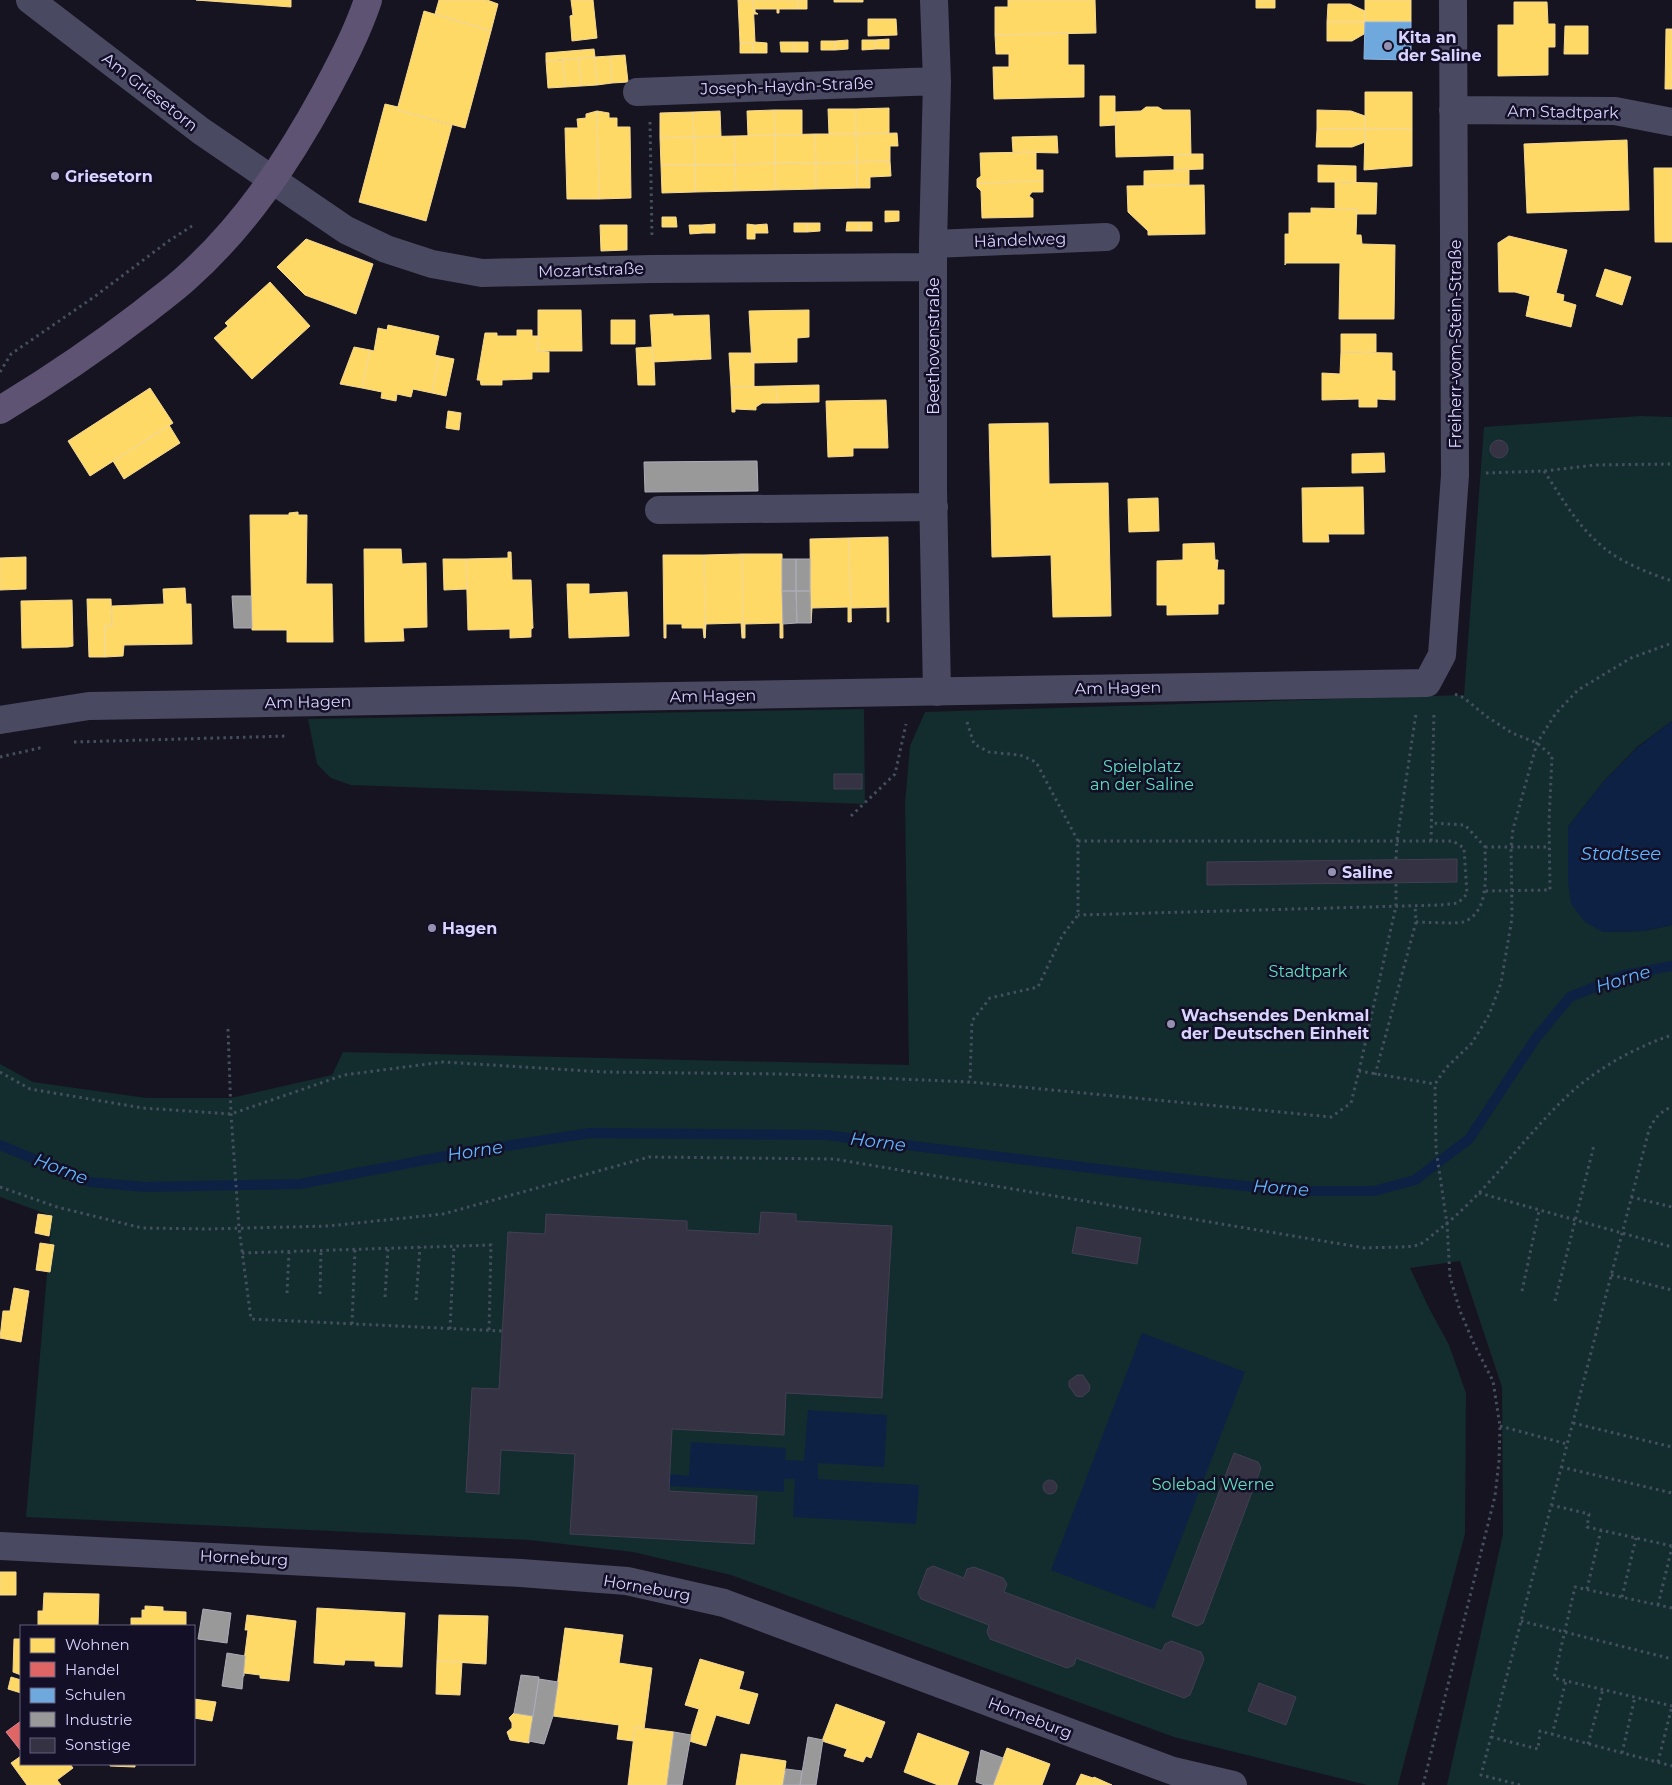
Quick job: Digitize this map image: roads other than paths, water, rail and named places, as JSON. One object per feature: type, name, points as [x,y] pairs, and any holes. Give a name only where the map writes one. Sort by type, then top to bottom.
[{"type":"main road","points":[[0,410],[54,377],[110,338],[185,280],[238,226],[273,179],[309,123],[345,57],[368,0]]},
{"type":"street","name":"Am Griesetorn","points":[[30,0],[201,131],[273,179]]},
{"type":"street","name":"Beethovenstraße","points":[[934,0],[937,81],[933,256],[934,507],[938,692]]},
{"type":"street","name":"Freiherr-vom-Stein-Straße","points":[[1427,683],[1442,655],[1455,474],[1453,0]]},
{"type":"street","name":"Joseph-Haydn-Straße","points":[[644,91],[937,81]]},
{"type":"street","name":"Am Stadtpark","points":[[1454,110],[1614,111],[1672,122]]},
{"type":"street","name":"Mozartstraße","points":[[273,179],[346,230],[386,249],[432,264],[482,273],[652,269],[933,256]]},
{"type":"street","name":"Händelweg","points":[[933,256],[1106,237]]},
{"type":"street","points":[[659,510],[934,507]]},
{"type":"street","name":"Am Hagen","points":[[0,720],[89,706],[1427,683]]},
{"type":"street","name":"Horneburg","points":[[0,1546],[521,1573],[627,1581],[724,1603],[1171,1778],[1233,1785]]},
{"type":"water","name":"Stadtsee","points":[[1672,721],[1672,925],[1643,931],[1603,932],[1585,922],[1571,904],[1568,882],[1568,827],[1604,781],[1638,747]]},
{"type":"water","points":[[1142,1333],[1245,1372],[1154,1609],[1051,1570]]},
{"type":"water","points":[[808,1410],[887,1415],[884,1467],[818,1463],[818,1479],[919,1485],[916,1524],[793,1517],[795,1479],[784,1479],[784,1492],[669,1486],[669,1474],[689,1476],[691,1442],[786,1448],[785,1460],[804,1461]]},
{"type":"waterway","name":"Horne","points":[[0,1145],[90,1182],[145,1187],[300,1184],[467,1152],[590,1133],[826,1135],[1289,1191],[1374,1191],[1415,1180],[1469,1139],[1536,1038],[1570,997],[1624,975],[1672,966]]},
{"type":"place","name":"Kita an der Saline","points":[[1388,46]]},
{"type":"place","name":"Griesetorn","points":[[55,176]]},
{"type":"place","name":"Saline","points":[[1332,872]]},
{"type":"place","name":"Hagen","points":[[432,928]]},
{"type":"place","name":"Wachsendes Denkmal der Deutschen Einheit","points":[[1171,1024]]},
{"type":"park label","name":"Spielplatz an der Saline","points":[[1142,775]]},
{"type":"park label","name":"Stadtpark","points":[[1308,971]]},
{"type":"park label","name":"Solebad Werne","points":[[1213,1484]]}]
